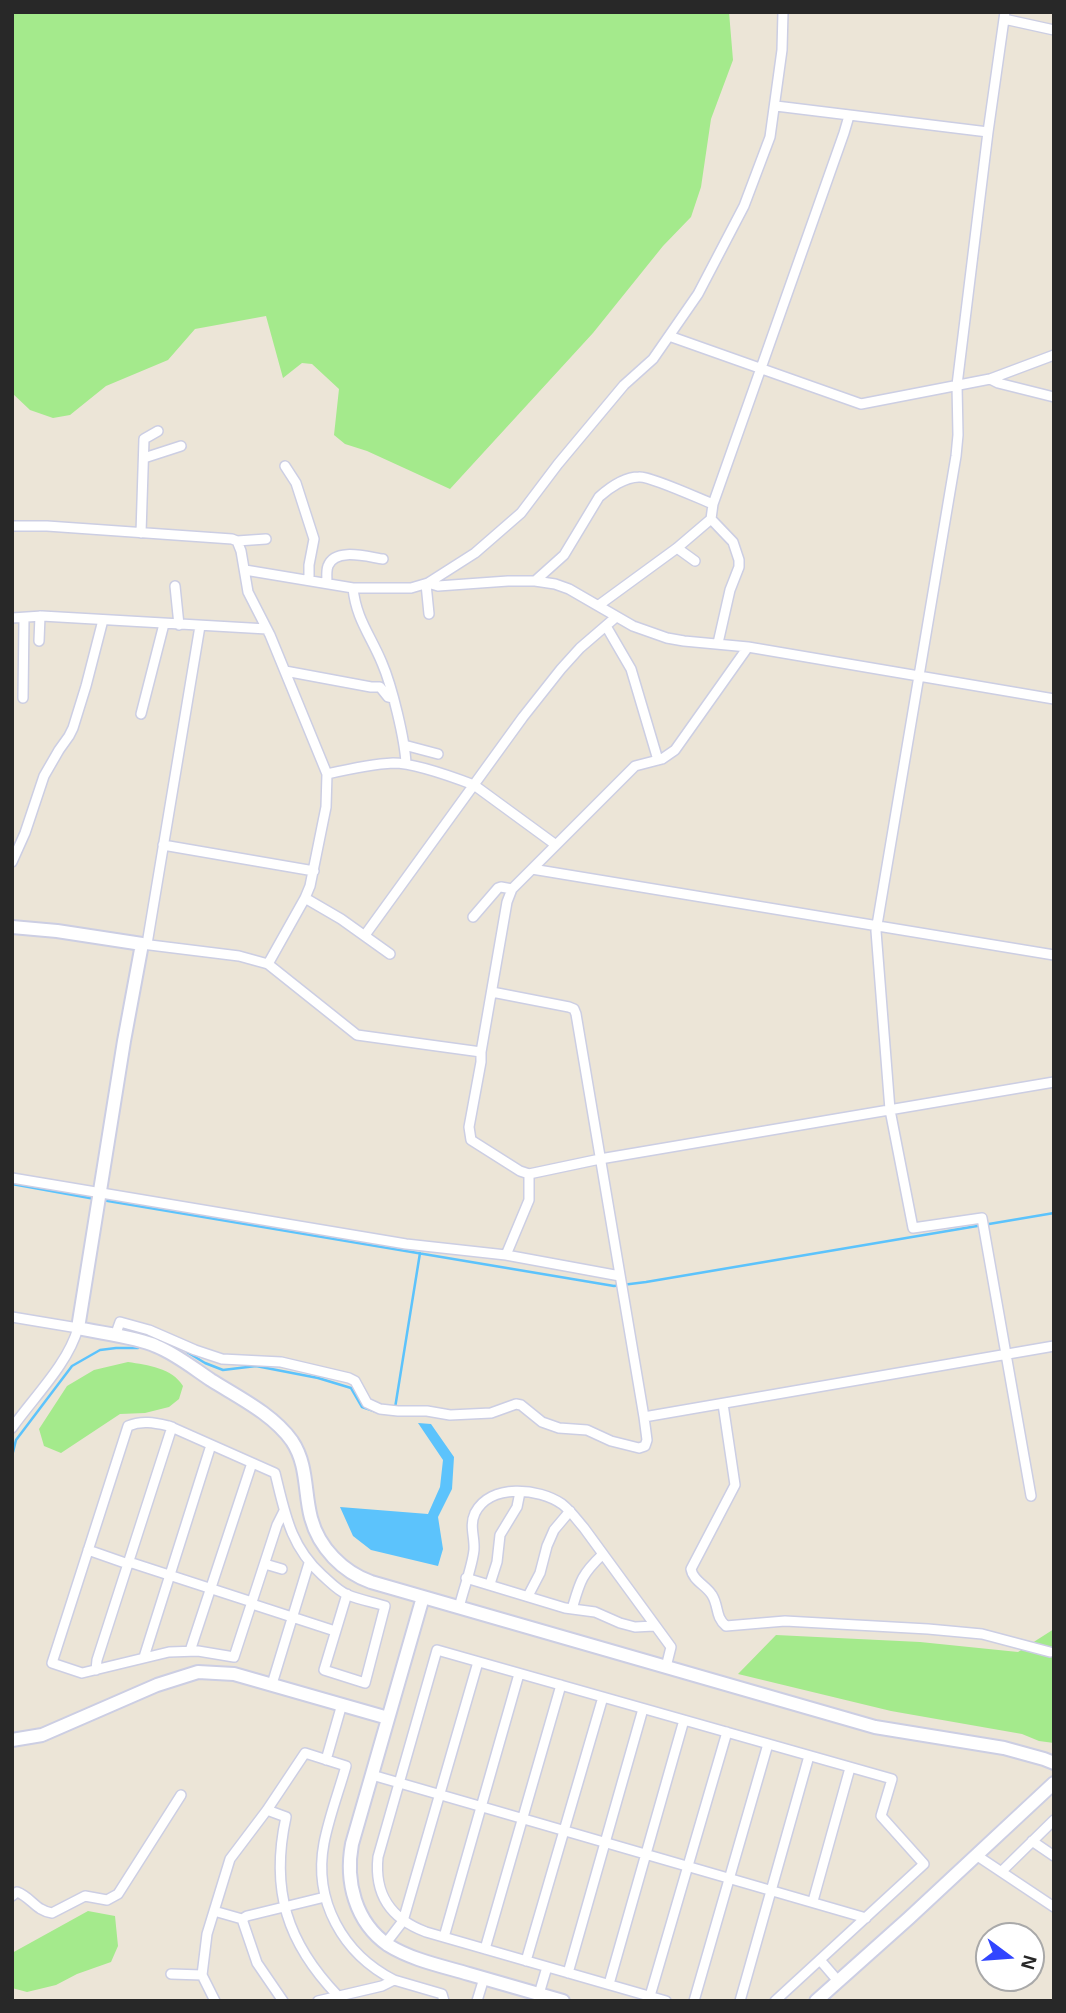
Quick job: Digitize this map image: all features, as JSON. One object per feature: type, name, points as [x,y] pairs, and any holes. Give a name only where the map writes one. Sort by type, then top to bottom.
[{"type":"street","points":[[245,570],[353,588],[411,588],[427,583],[475,553],[521,513],[624,384],[653,359],[698,294],[744,206],[770,137],[782,50],[783,12]]},
{"type":"street","points":[[1031,1496],[982,1219],[913,1228],[890,1110],[876,931],[956,456],[957,385],[1004,16],[1054,30]]},
{"type":"street","points":[[776,106],[988,132]]},
{"type":"street","points":[[599,606],[711,519],[713,504],[849,116]]},
{"type":"street","points":[[669,337],[861,404],[990,379],[1054,355]]},
{"type":"street","points":[[990,379],[1054,397]]},
{"type":"street","points":[[141,533],[144,439],[158,431]]},
{"type":"street","points":[[144,458],[181,446]]},
{"type":"street","points":[[285,466],[296,483],[314,539],[309,580]]},
{"type":"street","points":[[535,581],[564,555],[599,497],[607,489],[643,477],[713,504]]},
{"type":"street","points":[[711,519],[733,542],[739,560],[718,643]]},
{"type":"street","points":[[12,526],[232,538],[237,541],[266,540]]},
{"type":"street","points":[[237,541],[248,592],[267,629],[327,774],[327,807],[314,871],[305,898],[268,964]]},
{"type":"street","points":[[677,548],[695,561]]},
{"type":"street","points":[[327,583],[329,563],[337,557],[351,555],[383,559]]},
{"type":"street","points":[[427,583],[438,586],[535,581],[563,586],[616,617],[656,635],[684,641],[748,647],[1054,699]]},
{"type":"street","points":[[427,583],[429,614]]},
{"type":"street","points":[[175,586],[179,625]]},
{"type":"street","points":[[353,588],[354,606],[382,663],[393,698],[406,764]]},
{"type":"street","points":[[12,618],[40,617],[267,629]]},
{"type":"street","points":[[39,641],[40,617]]},
{"type":"street","points":[[365,935],[561,669],[580,648],[616,617]]},
{"type":"street","points":[[23,698],[24,618]]},
{"type":"street","points":[[12,862],[44,776],[73,727],[103,620]]},
{"type":"street","points":[[141,714],[164,624]]},
{"type":"street","points":[[12,1429],[37,1398],[75,1338],[78,1328],[124,1041],[145,944],[200,626]]},
{"type":"street","points":[[606,626],[631,669],[658,760]]},
{"type":"street","points":[[748,647],[684,739],[668,756],[635,766],[512,889],[506,902],[481,1052],[469,1127],[471,1140],[529,1174],[600,1159],[1054,1082]]},
{"type":"street","points":[[285,671],[380,687],[388,697],[393,698]]},
{"type":"street","points":[[404,746],[438,754]]},
{"type":"street","points":[[327,774],[381,765],[406,764],[474,785],[556,845]]},
{"type":"street","points":[[163,845],[314,871]]},
{"type":"street","points":[[532,869],[1054,955]]},
{"type":"street","points":[[473,917],[498,888],[512,889]]},
{"type":"street","points":[[305,898],[365,935],[390,954]]},
{"type":"street","points":[[12,927],[239,956],[268,964],[357,1035],[481,1052]]},
{"type":"street","points":[[115,1336],[120,1322],[149,1330],[222,1359],[281,1362],[349,1378],[355,1381],[369,1405],[388,1410],[427,1411],[450,1415],[491,1413],[516,1404],[522,1405],[542,1422],[559,1428],[587,1430],[611,1441],[639,1448],[645,1446],[648,1440],[574,1009],[492,992]]},
{"type":"street","points":[[506,1255],[529,1200],[529,1174]]},
{"type":"street","points":[[12,1178],[406,1244],[506,1255],[621,1282]]},
{"type":"street","points":[[12,1318],[78,1328],[154,1345],[259,1411],[278,1426],[293,1442],[298,1452],[306,1476],[311,1518],[321,1541],[346,1569],[364,1580],[875,1727],[1004,1748],[1054,1763]]},
{"type":"street","points":[[644,1417],[1054,1346]]},
{"type":"street","points":[[723,1404],[735,1485],[691,1569],[692,1575],[712,1593],[719,1619],[726,1626],[785,1621],[928,1629],[982,1634],[1050,1653]]},
{"type":"street","points":[[284,1511],[234,1657],[190,1651],[169,1652],[82,1673],[52,1663],[128,1426],[136,1423],[172,1427],[275,1473],[284,1511],[295,1539],[309,1563],[347,1594],[385,1606],[365,1683],[324,1670],[347,1594]]},
{"type":"street","points":[[96,1670],[172,1427]]},
{"type":"street","points":[[144,1657],[211,1445]]},
{"type":"street","points":[[190,1651],[252,1463]]},
{"type":"street","points":[[459,1608],[473,1552],[472,1525],[478,1508],[494,1496],[520,1492],[544,1496],[570,1511],[671,1647],[666,1667]]},
{"type":"street","points":[[490,1584],[497,1562],[500,1535],[517,1507],[520,1492]]},
{"type":"street","points":[[528,1596],[540,1573],[554,1530],[570,1511]]},
{"type":"street","points":[[88,1550],[211,1588],[335,1631]]},
{"type":"street","points":[[572,1609],[580,1580],[602,1555]]},
{"type":"street","points":[[272,1684],[309,1563]]},
{"type":"street","points":[[265,1564],[282,1569]]},
{"type":"street","points":[[466,1578],[565,1608],[602,1614],[637,1628],[654,1626]]},
{"type":"street","points":[[423,1597],[352,1844],[349,1871],[357,1906],[376,1934],[386,1943],[416,1958],[563,2001]]},
{"type":"street","points":[[666,2001],[410,1926],[384,1899],[377,1876],[378,1857],[437,1650],[892,1779],[881,1816],[925,1864],[775,2001]]},
{"type":"street","points":[[386,1943],[403,1921],[478,1662]]},
{"type":"street","points":[[12,1740],[42,1735],[158,1685],[187,1675],[211,1672],[272,1684],[388,1718]]},
{"type":"street","points":[[444,1937],[519,1674]]},
{"type":"street","points":[[485,1949],[561,1685]]},
{"type":"street","points":[[526,1961],[603,1697]]},
{"type":"street","points":[[326,1760],[342,1704]]},
{"type":"street","points":[[568,1973],[643,1709]]},
{"type":"street","points":[[609,1984],[684,1720]]},
{"type":"street","points":[[650,1996],[727,1732]]},
{"type":"street","points":[[694,2001],[768,1744]]},
{"type":"street","points":[[215,2001],[202,1975],[207,1934],[230,1859],[305,1753],[346,1766],[324,1844],[322,1868],[325,1898],[336,1927],[369,1965],[394,1980],[442,1994],[444,2001]]},
{"type":"street","points":[[740,2001],[809,1756]]},
{"type":"street","points":[[813,1901],[850,1768]]},
{"type":"street","points":[[372,1775],[866,1918]]},
{"type":"street","points":[[816,2001],[1054,1783]]},
{"type":"street","points":[[12,1896],[17,1892],[22,1893],[37,1908],[52,1913],[85,1896],[107,1900],[116,1897],[181,1795]]},
{"type":"street","points":[[267,1810],[286,1818],[279,1864],[284,1907],[291,1930],[307,1959],[338,1998]]},
{"type":"street","points":[[1002,1871],[1054,1820]]},
{"type":"street","points":[[1032,1841],[1054,1856]]},
{"type":"street","points":[[976,1854],[1054,1907]]},
{"type":"street","points":[[214,1911],[242,1919],[325,1898]]},
{"type":"street","points":[[242,1919],[257,1963],[283,2001]]},
{"type":"street","points":[[820,1960],[838,1981]]},
{"type":"street","points":[[539,1994],[547,1967]]},
{"type":"street","points":[[171,1974],[202,1975]]},
{"type":"street","points":[[477,2001],[484,1978]]},
{"type":"street","points":[[318,2001],[382,1986],[394,1980]]},
{"type":"green space","points":[[12,12],[729,12],[733,60],[711,119],[701,187],[691,217],[663,246],[593,333],[450,489],[367,451],[345,444],[334,435],[339,389],[312,364],[302,363],[283,378],[266,316],[195,329],[168,360],[106,386],[70,415],[53,418],[30,410],[12,393]]},
{"type":"green space","points":[[128,1362],[159,1368],[173,1375],[183,1386],[179,1399],[169,1407],[145,1413],[120,1414],[61,1453],[44,1446],[39,1429],[67,1386],[94,1370]]},
{"type":"green space","points":[[1054,1629],[1054,1743],[1039,1741],[1022,1734],[891,1711],[738,1674],[776,1635],[920,1642],[1018,1652]]},
{"type":"green space","points":[[88,1911],[115,1916],[118,1946],[111,1962],[56,1985],[27,1992],[12,1988],[12,1953]]},
{"type":"water","points":[[418,1423],[431,1424],[454,1457],[452,1489],[438,1517],[443,1549],[438,1566],[371,1550],[353,1536],[340,1507],[428,1514],[440,1487],[443,1460]]},
{"type":"waterway","points":[[12,1184],[95,1199]]},
{"type":"waterway","points":[[102,1200],[614,1286],[1054,1213]]},
{"type":"waterway","points":[[395,1408],[420,1253]]},
{"type":"waterway","points":[[12,1456],[16,1440],[72,1366],[100,1350],[138,1348]]},
{"type":"waterway","points":[[187,1352],[223,1370],[256,1366],[318,1378],[351,1388],[362,1407],[377,1412]]}]
